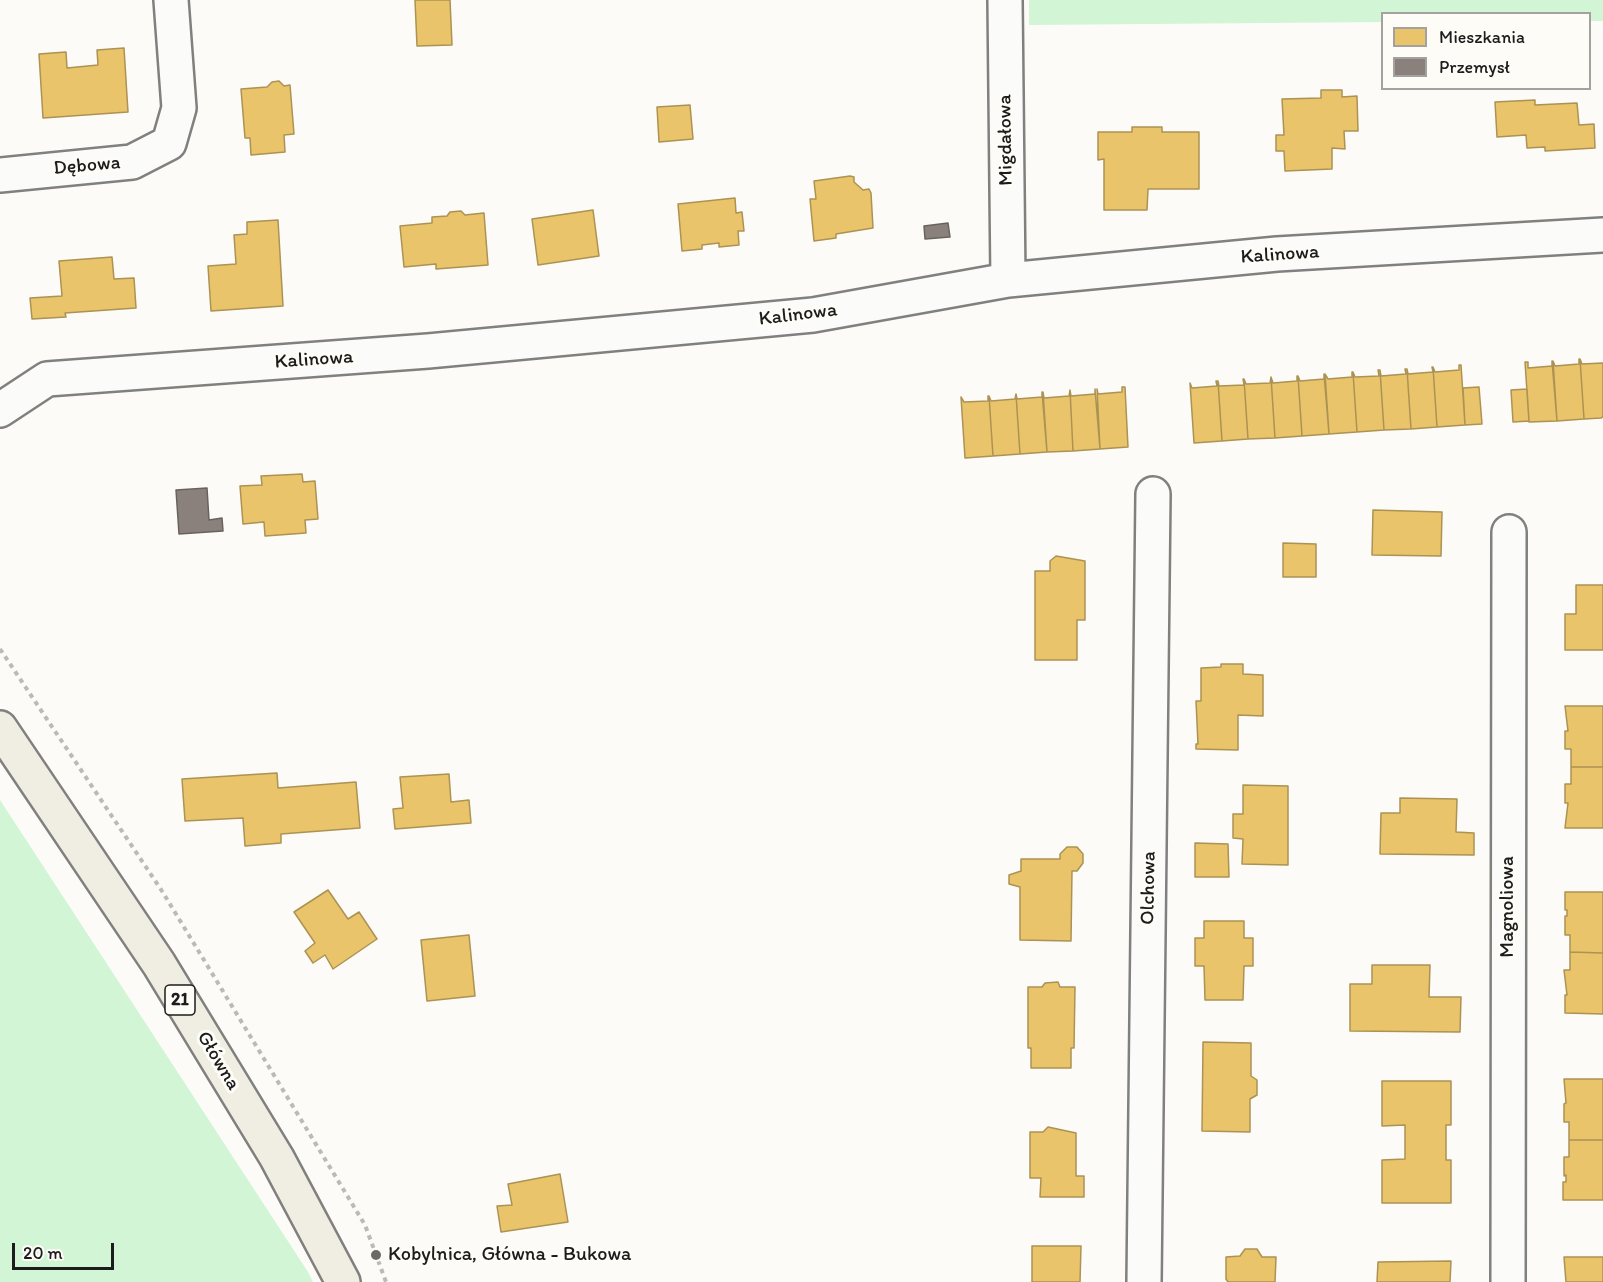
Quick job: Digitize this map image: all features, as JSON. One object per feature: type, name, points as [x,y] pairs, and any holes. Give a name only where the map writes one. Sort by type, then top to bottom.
[{"type":"main road","name":"Główna","points":[[0,728],[165,974],[277,1158],[343,1282]]},
{"type":"street","name":"Dębowa","points":[[0,176],[132,162],[169,143],[179,108],[171,0]]},
{"type":"street","name":"Migdałowa","points":[[1005,0],[1008,280]]},
{"type":"street","name":"Kalinowa","points":[[0,410],[47,379],[428,351],[813,315],[1008,280],[1277,254],[1603,235]]},
{"type":"street","name":"Olchowa","points":[[1144,1282],[1153,494]]},
{"type":"street","name":"Magnoliowa","points":[[1508,1282],[1509,532]]},
{"type":"path","points":[[0,649],[162,891],[365,1225],[386,1282]]},
{"type":"green space","points":[[1029,0],[1603,0],[1603,21],[1591,21],[1591,12],[1381,12],[1381,22],[1029,25]]},
{"type":"green space","points":[[0,800],[308,1272],[313,1282],[0,1282]]},
{"type":"building: Mieszkania","points":[[415,0],[450,0],[452,45],[417,46]]},
{"type":"building: Mieszkania","points":[[124,48],[128,112],[43,118],[39,54],[66,52],[67,68],[98,65],[97,50]]},
{"type":"building: Mieszkania","points":[[279,81],[284,86],[290,85],[294,134],[284,135],[285,152],[251,155],[250,138],[245,138],[241,89],[267,87],[272,82]]},
{"type":"building: Mieszkania","points":[[1321,90],[1342,90],[1342,97],[1357,96],[1358,131],[1344,131],[1345,149],[1332,148],[1332,169],[1285,171],[1284,151],[1276,151],[1276,135],[1284,135],[1282,99],[1321,98]]},
{"type":"building: Mieszkania","points":[[1535,100],[1535,105],[1577,103],[1579,125],[1594,124],[1595,148],[1545,151],[1545,147],[1527,148],[1526,135],[1497,137],[1495,102]]},
{"type":"building: Mieszkania","points":[[690,105],[693,139],[659,142],[657,107]]},
{"type":"building: Mieszkania","points":[[1132,127],[1162,127],[1162,132],[1199,132],[1199,189],[1148,189],[1147,210],[1104,210],[1104,159],[1098,160],[1098,132],[1132,132]]},
{"type":"building: Mieszkania","points":[[854,177],[854,182],[863,190],[869,189],[871,193],[873,228],[836,234],[836,238],[814,241],[810,199],[816,199],[814,181]]},
{"type":"building: Mieszkania","points":[[735,198],[736,213],[742,212],[744,231],[738,231],[739,245],[719,247],[719,243],[702,245],[702,249],[682,251],[678,204]]},
{"type":"building: Mieszkania","points":[[593,210],[599,256],[538,265],[532,219]]},
{"type":"building: Mieszkania","points":[[461,211],[465,215],[484,213],[488,265],[436,269],[436,264],[404,267],[400,226],[432,223],[432,217],[447,216],[450,212]]},
{"type":"building: Mieszkania","points":[[278,220],[283,306],[211,311],[208,266],[236,264],[234,235],[247,234],[247,222]]},
{"type":"building: Mieszkania","points":[[112,257],[114,279],[134,278],[136,308],[65,313],[66,317],[32,319],[30,298],[62,296],[59,261]]},
{"type":"building: Mieszkania","points":[[1579,359],[1584,419],[1557,421],[1553,361],[1555,366],[1579,364]]},
{"type":"building: Mieszkania","points":[[1580,359],[1582,364],[1603,363],[1603,417],[1601,418],[1584,419]]},
{"type":"building: Mieszkania","points":[[1552,361],[1557,421],[1529,422],[1525,362],[1528,362],[1528,368],[1552,366]]},
{"type":"building: Mieszkania","points":[[1459,365],[1461,365],[1465,425],[1437,427],[1433,367],[1435,372],[1459,370]]},
{"type":"building: Mieszkania","points":[[1433,367],[1437,427],[1411,429],[1407,369],[1408,374],[1433,372]]},
{"type":"building: Mieszkania","points":[[1405,369],[1407,369],[1411,429],[1384,430],[1380,370],[1381,376],[1406,374]]},
{"type":"building: Mieszkania","points":[[1378,370],[1380,370],[1384,430],[1357,432],[1353,372],[1355,377],[1379,376]]},
{"type":"building: Mieszkania","points":[[1352,372],[1357,432],[1329,434],[1325,374],[1328,379],[1352,377]]},
{"type":"building: Mieszkania","points":[[1324,374],[1329,434],[1302,436],[1298,376],[1300,381],[1324,379]]},
{"type":"building: Mieszkania","points":[[1297,376],[1302,436],[1275,438],[1271,377],[1273,383],[1297,381]]},
{"type":"building: Mieszkania","points":[[1271,377],[1275,438],[1248,439],[1244,379],[1246,384],[1270,383]]},
{"type":"building: Mieszkania","points":[[1244,379],[1248,439],[1222,441],[1218,381],[1219,386],[1244,385]]},
{"type":"building: Mieszkania","points":[[1216,381],[1218,381],[1222,441],[1194,443],[1190,383],[1192,388],[1217,386]]},
{"type":"building: Mieszkania","points":[[1122,387],[1125,387],[1128,447],[1100,449],[1097,389],[1098,394],[1122,392]]},
{"type":"building: Mieszkania","points":[[1479,387],[1482,424],[1465,425],[1463,388]]},
{"type":"building: Mieszkania","points":[[1095,389],[1100,449],[1073,451],[1070,390],[1071,396],[1095,394]]},
{"type":"building: Mieszkania","points":[[1527,389],[1529,421],[1513,422],[1511,390]]},
{"type":"building: Mieszkania","points":[[1070,390],[1073,451],[1047,452],[1043,392],[1044,398],[1069,396]]},
{"type":"building: Mieszkania","points":[[1042,392],[1047,452],[1020,454],[1016,394],[1017,399],[1042,397]]},
{"type":"building: Mieszkania","points":[[1016,394],[1020,454],[993,456],[989,396],[991,401],[1015,399]]},
{"type":"building: Mieszkania","points":[[988,396],[993,456],[965,458],[961,397],[964,402],[988,401]]},
{"type":"building: Mieszkania","points":[[302,474],[303,482],[315,481],[318,519],[305,520],[306,533],[265,536],[264,522],[243,524],[240,486],[262,485],[261,476]]},
{"type":"building: Mieszkania","points":[[1373,510],[1442,512],[1441,556],[1372,555]]},
{"type":"building: Mieszkania","points":[[1283,543],[1316,544],[1316,577],[1283,577]]},
{"type":"building: Mieszkania","points":[[1056,556],[1085,561],[1085,620],[1077,620],[1077,660],[1035,660],[1035,571],[1050,571],[1050,561]]},
{"type":"building: Mieszkania","points":[[1576,585],[1603,585],[1603,650],[1565,650],[1565,614],[1576,614]]},
{"type":"building: Mieszkania","points":[[1221,664],[1243,664],[1243,674],[1263,675],[1263,716],[1238,715],[1238,750],[1196,749],[1196,744],[1198,744],[1196,701],[1201,701],[1201,668],[1221,667]]},
{"type":"building: Mieszkania","points":[[1565,706],[1603,706],[1603,767],[1571,767],[1571,749],[1565,749],[1565,731],[1568,731]]},
{"type":"building: Mieszkania","points":[[1571,767],[1603,767],[1603,828],[1565,828],[1568,803],[1565,803],[1565,784],[1571,784]]},
{"type":"building: Mieszkania","points":[[277,773],[278,788],[356,782],[360,828],[281,834],[281,843],[245,846],[243,818],[185,821],[182,779]]},
{"type":"building: Mieszkania","points":[[449,774],[451,802],[469,800],[471,823],[395,829],[393,809],[403,808],[400,777]]},
{"type":"building: Mieszkania","points":[[1243,785],[1288,786],[1288,865],[1242,864],[1243,839],[1233,838],[1233,814],[1243,814]]},
{"type":"building: Mieszkania","points":[[1400,798],[1457,799],[1456,832],[1474,833],[1474,855],[1380,854],[1381,813],[1400,813]]},
{"type":"building: Mieszkania","points":[[1195,843],[1228,844],[1229,877],[1195,877]]},
{"type":"building: Mieszkania","points":[[1067,847],[1077,847],[1083,854],[1083,863],[1077,871],[1072,871],[1071,941],[1020,940],[1020,887],[1009,884],[1009,875],[1021,871],[1021,859],[1060,859],[1060,854]]},
{"type":"building: Mieszkania","points":[[328,890],[348,919],[359,912],[377,939],[333,969],[325,955],[313,963],[305,951],[315,943],[294,912]]},
{"type":"building: Mieszkania","points":[[1565,892],[1603,892],[1603,953],[1570,952],[1570,935],[1565,935],[1567,910],[1565,910]]},
{"type":"building: Mieszkania","points":[[1204,921],[1244,921],[1244,938],[1253,938],[1253,966],[1244,966],[1243,1000],[1205,1000],[1204,966],[1195,966],[1195,938],[1204,938]]},
{"type":"building: Mieszkania","points":[[469,935],[475,996],[427,1001],[421,940]]},
{"type":"building: Mieszkania","points":[[1570,952],[1603,953],[1603,1014],[1565,1013],[1565,995],[1567,995],[1564,970],[1570,970]]},
{"type":"building: Mieszkania","points":[[1372,965],[1430,965],[1429,997],[1461,997],[1460,1032],[1350,1031],[1350,984],[1372,984]]},
{"type":"building: Mieszkania","points":[[1058,982],[1060,987],[1075,987],[1074,1048],[1071,1048],[1071,1068],[1031,1068],[1031,1048],[1028,1048],[1028,987],[1042,987],[1045,983]]},
{"type":"building: Mieszkania","points":[[1203,1042],[1251,1043],[1251,1076],[1257,1080],[1257,1095],[1250,1099],[1250,1132],[1202,1131]]},
{"type":"building: Mieszkania","points":[[1564,1079],[1603,1079],[1603,1140],[1569,1140],[1569,1122],[1564,1122],[1564,1104],[1566,1103]]},
{"type":"building: Mieszkania","points":[[1382,1081],[1451,1081],[1451,1125],[1446,1125],[1446,1160],[1451,1160],[1451,1203],[1382,1203],[1382,1160],[1405,1159],[1405,1125],[1382,1126]]},
{"type":"building: Mieszkania","points":[[1048,1127],[1076,1133],[1076,1176],[1084,1176],[1084,1197],[1040,1197],[1041,1178],[1030,1178],[1030,1132],[1043,1132]]},
{"type":"building: Mieszkania","points":[[1569,1140],[1603,1140],[1603,1200],[1563,1200],[1563,1182],[1566,1182],[1564,1157],[1569,1157]]},
{"type":"building: Mieszkania","points":[[560,1174],[568,1222],[501,1232],[497,1206],[512,1205],[508,1184]]},
{"type":"building: Mieszkania","points":[[1032,1246],[1081,1246],[1080,1282],[1032,1282]]},
{"type":"building: Mieszkania","points":[[1245,1249],[1257,1249],[1262,1257],[1276,1257],[1275,1282],[1228,1282],[1226,1257],[1240,1256]]},
{"type":"building: Mieszkania","points":[[1564,1257],[1603,1257],[1603,1282],[1566,1282]]},
{"type":"building: Mieszkania","points":[[1451,1261],[1450,1282],[1377,1282],[1378,1262]]},
{"type":"building: Przemysł","points":[[948,223],[950,237],[925,239],[924,226]]},
{"type":"building: Przemysł","points":[[207,488],[209,520],[222,518],[223,531],[179,534],[176,490]]},
{"type":"place","name":"Kobylnica, Główna - Bukowa","points":[[376,1255]]}]
